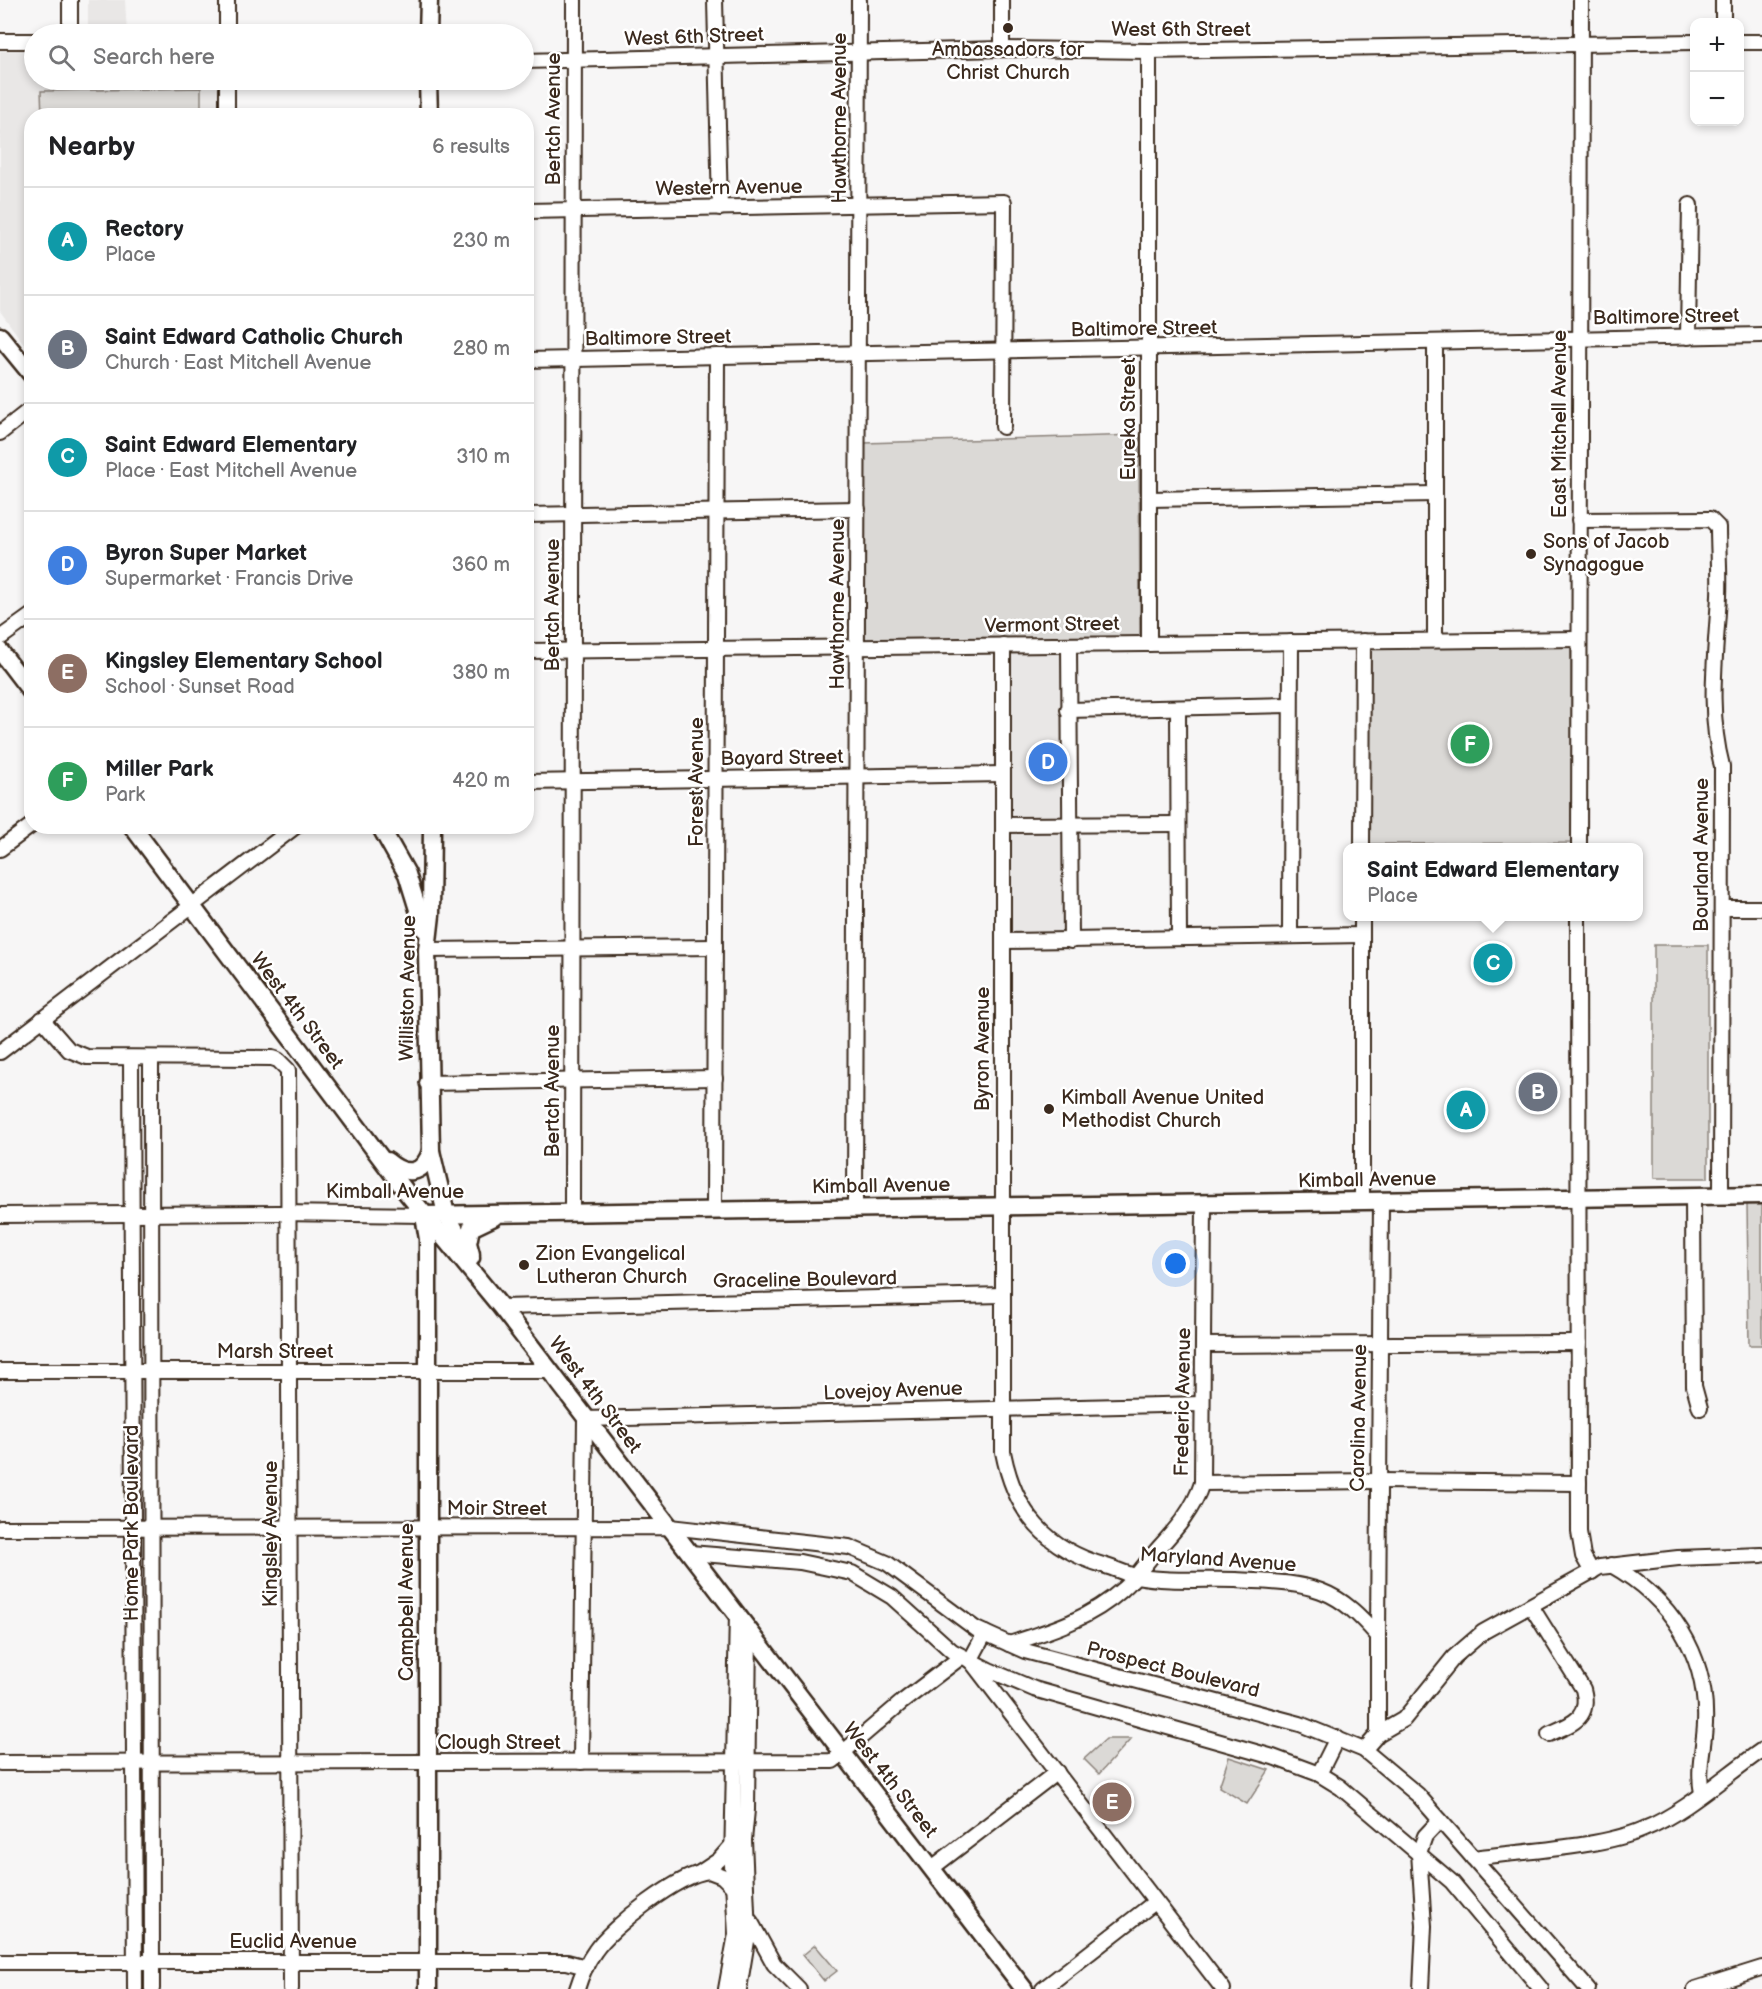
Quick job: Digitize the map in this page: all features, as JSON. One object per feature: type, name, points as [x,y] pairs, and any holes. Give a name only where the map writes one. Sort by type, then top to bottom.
[{"type":"main road","points":[[428,24],[429,0]]},
{"type":"main road","points":[[428,90],[429,108]]},
{"type":"main road","points":[[0,336],[24,365]]},
{"type":"main road","points":[[0,651],[24,682]]},
{"type":"main road","name":"West 4th Street","points":[[138,834],[424,1215],[501,1307],[1024,1989]]},
{"type":"main road","points":[[385,834],[398,856],[416,897],[427,950]]},
{"type":"main road","name":"Williston Avenue","points":[[432,834],[427,950],[431,1151],[446,1214],[501,1307]]},
{"type":"main road","points":[[376,1152],[400,1171],[409,1173],[422,1168],[431,1151]]},
{"type":"main road","name":"Kimball Avenue","points":[[424,1215],[1762,1195]]},
{"type":"main road","points":[[474,1263],[468,1243],[471,1228],[487,1219],[510,1212]]},
{"type":"main road","name":"Campbell Avenue","points":[[424,1215],[428,1239],[428,1989]]},
{"type":"street","points":[[70,0],[70,24]]},
{"type":"street","points":[[227,0],[227,24]]},
{"type":"street","name":"Bertch Avenue","points":[[572,1211],[574,0]]},
{"type":"street","points":[[715,0],[720,208]]},
{"type":"street","name":"Hawthorne Avenue","points":[[855,1208],[859,0]]},
{"type":"street","points":[[1002,0],[1002,49]]},
{"type":"street","name":"East Mitchell Avenue","points":[[1578,843],[1581,0]]},
{"type":"street","points":[[1723,0],[1723,18]]},
{"type":"street","points":[[0,41],[24,41]]},
{"type":"street","name":"West 6th Street","points":[[534,61],[574,62],[715,55],[1002,49],[1149,51],[1690,42]]},
{"type":"street","points":[[1744,42],[1762,42]]},
{"type":"street","name":"Eureka Street","points":[[1149,51],[1149,644]]},
{"type":"street","points":[[227,90],[228,108]]},
{"type":"street","name":"Western Avenue","points":[[534,211],[1004,202],[1004,352]]},
{"type":"street","points":[[1688,337],[1690,205]]},
{"type":"street","name":"Baltimore Street","points":[[534,360],[1762,335]]},
{"type":"street","points":[[1435,342],[1435,640]]},
{"type":"street","points":[[1003,427],[1004,352]]},
{"type":"street","name":"Forest Avenue","points":[[714,1209],[717,356]]},
{"type":"street","points":[[0,433],[24,414]]},
{"type":"street","points":[[1149,499],[1435,494]]},
{"type":"street","points":[[534,515],[858,509]]},
{"type":"street","name":"Bourland Avenue","points":[[1579,520],[1710,519],[1718,526],[1719,596],[1714,633],[1714,736],[1722,766],[1721,1196]]},
{"type":"street","points":[[0,638],[24,621]]},
{"type":"street","name":"Vermont Street","points":[[534,651],[1579,639]]},
{"type":"street","points":[[1362,843],[1363,641]]},
{"type":"street","points":[[1290,936],[1291,642]]},
{"type":"street","name":"Byron Avenue","points":[[1003,645],[1003,1452]]},
{"type":"street","points":[[1069,645],[1071,941]]},
{"type":"street","points":[[1068,710],[1290,705]]},
{"type":"street","points":[[1178,708],[1179,938]]},
{"type":"street","name":"Bayard Street","points":[[534,782],[1003,774]]},
{"type":"street","points":[[1003,825],[1178,824]]},
{"type":"street","points":[[0,849],[24,831]]},
{"type":"street","points":[[0,1052],[285,834]]},
{"type":"street","points":[[1722,908],[1762,908]]},
{"type":"street","points":[[1362,921],[1362,1201]]},
{"type":"street","points":[[1578,921],[1581,1545],[1592,1572]]},
{"type":"street","points":[[1003,941],[1362,935]]},
{"type":"street","points":[[427,950],[715,947]]},
{"type":"street","points":[[42,1019],[59,1040],[77,1055],[151,1058]]},
{"type":"street","name":"Home Park Boulevard","points":[[131,1058],[135,1989]]},
{"type":"street","name":"Home Park Boulevard","points":[[151,1058],[152,1989]]},
{"type":"street","name":"Kingsley Avenue","points":[[151,1058],[272,1058],[283,1064],[290,1079],[291,1989]]},
{"type":"street","points":[[428,1083],[715,1078]]},
{"type":"street","points":[[1693,1197],[1694,1386],[1700,1407]]},
{"type":"street","name":"Carolina Avenue","points":[[1378,1636],[1381,1201]]},
{"type":"street","name":"Frederic Avenue","points":[[1009,1644],[1084,1617],[1112,1599],[1136,1576],[1185,1517],[1197,1497],[1202,1483],[1204,1203]]},
{"type":"street","name":"Kimball Avenue","points":[[0,1215],[289,1213],[424,1215]]},
{"type":"street","name":"Graceline Boulevard","points":[[501,1307],[1002,1295]]},
{"type":"street","points":[[1203,1345],[1579,1343]]},
{"type":"street","name":"Marsh Street","points":[[0,1371],[550,1371]]},
{"type":"street","name":"Lovejoy Avenue","points":[[585,1419],[1002,1407],[1202,1404]]},
{"type":"street","points":[[581,1762],[585,1419]]},
{"type":"street","name":"Maryland Avenue","points":[[1003,1452],[1015,1495],[1041,1532],[1078,1557],[1136,1576],[1280,1582],[1312,1588],[1346,1605],[1378,1636]]},
{"type":"street","points":[[1202,1483],[1378,1481],[1580,1483]]},
{"type":"street","name":"Moir Street","points":[[0,1528],[670,1527]]},
{"type":"street","name":"Prospect Boulevard","points":[[670,1527],[802,1540],[863,1551],[887,1563],[951,1613],[1009,1644],[1050,1658],[1291,1721],[1364,1750],[1418,1795],[1588,1989]]},
{"type":"street","points":[[690,1553],[800,1562],[852,1573],[891,1597],[943,1644],[968,1660],[1034,1689],[1273,1757],[1319,1774],[1340,1787],[1452,1882],[1541,1989]]},
{"type":"street","points":[[1364,1750],[1378,1734],[1404,1719],[1466,1645],[1483,1632],[1592,1572],[1611,1565],[1678,1558],[1762,1555]]},
{"type":"street","points":[[1611,1565],[1635,1579],[1667,1608],[1694,1655],[1705,1706],[1699,1768],[1702,1793]]},
{"type":"street","points":[[1531,1606],[1583,1689],[1586,1698],[1583,1716],[1576,1722],[1549,1734]]},
{"type":"street","points":[[737,1613],[748,1912],[739,1989]]},
{"type":"street","points":[[726,1989],[736,1934],[733,1844],[742,1762],[749,1629]]},
{"type":"street","points":[[968,1660],[985,1633]]},
{"type":"street","points":[[1378,1636],[1378,1734]]},
{"type":"street","points":[[968,1660],[1223,1989]]},
{"type":"street","name":"Clough Street","points":[[0,1763],[833,1761],[902,1702],[968,1660]]},
{"type":"street","points":[[1319,1774],[1337,1738]]},
{"type":"street","points":[[1473,1858],[1631,1834],[1659,1822],[1762,1750]]},
{"type":"street","points":[[932,1868],[1057,1772]]},
{"type":"street","points":[[1421,1989],[1424,1926],[1419,1853],[1425,1836],[1440,1820]]},
{"type":"street","points":[[577,1989],[586,1966],[602,1941],[629,1917],[681,1881],[719,1860],[733,1844]]},
{"type":"street","points":[[701,1872],[716,1872],[734,1887],[748,1912],[755,1933],[772,1961],[799,1989]]},
{"type":"street","points":[[1043,1989],[1155,1902]]},
{"type":"street","points":[[743,1969],[753,1960],[772,1961]]},
{"type":"street","name":"Euclid Avenue","points":[[0,1962],[567,1962],[586,1966]]},
{"type":"street","points":[[1695,1989],[1762,1968]]},
{"type":"shaded area","points":[[88,0],[125,0],[126,24],[88,24]]},
{"type":"shaded area","points":[[24,50],[24,90],[222,90],[222,108],[24,108],[24,344],[0,311],[0,51]]},
{"type":"shaded area","points":[[201,90],[201,108],[42,108],[41,91]]},
{"type":"shaded area","points":[[1139,435],[1140,637],[865,641],[864,443]]},
{"type":"shaded area","points":[[1061,638],[1070,950],[1007,950],[1008,640]]},
{"type":"shaded area","points":[[1368,645],[1571,645],[1572,843],[1367,843]]},
{"type":"shaded area","points":[[1654,945],[1708,945],[1708,1178],[1654,1178]]},
{"type":"shaded area","points":[[1762,1202],[1762,1345],[1749,1345],[1747,1203]]},
{"type":"shaded area","points":[[1106,1739],[1131,1739],[1099,1774],[1084,1759]]},
{"type":"shaded area","points":[[1229,1757],[1269,1770],[1247,1804],[1219,1787]]},
{"type":"shaded area","points":[[815,1945],[837,1971],[824,1981],[803,1955]]},
{"type":"place","name":"Ambassadors for Christ Church","points":[[1008,28]]},
{"type":"place","name":"Sons of Jacob Synagogue","points":[[1531,554]]},
{"type":"place","name":"Miller Park","points":[[1470,744]]},
{"type":"place","name":"Byron Super Market","points":[[1048,762]]},
{"type":"place","name":"Saint Edward Elementary","points":[[1493,963]]},
{"type":"place","name":"Saint Edward Catholic Church","points":[[1538,1092]]},
{"type":"place","name":"Kimball Avenue United Methodist Church","points":[[1049,1109]]},
{"type":"place","name":"Rectory","points":[[1466,1110]]},
{"type":"place","name":"Zion Evangelical Lutheran Church","points":[[524,1265]]},
{"type":"place","name":"Kingsley Elementary School","points":[[1112,1802]]}]
